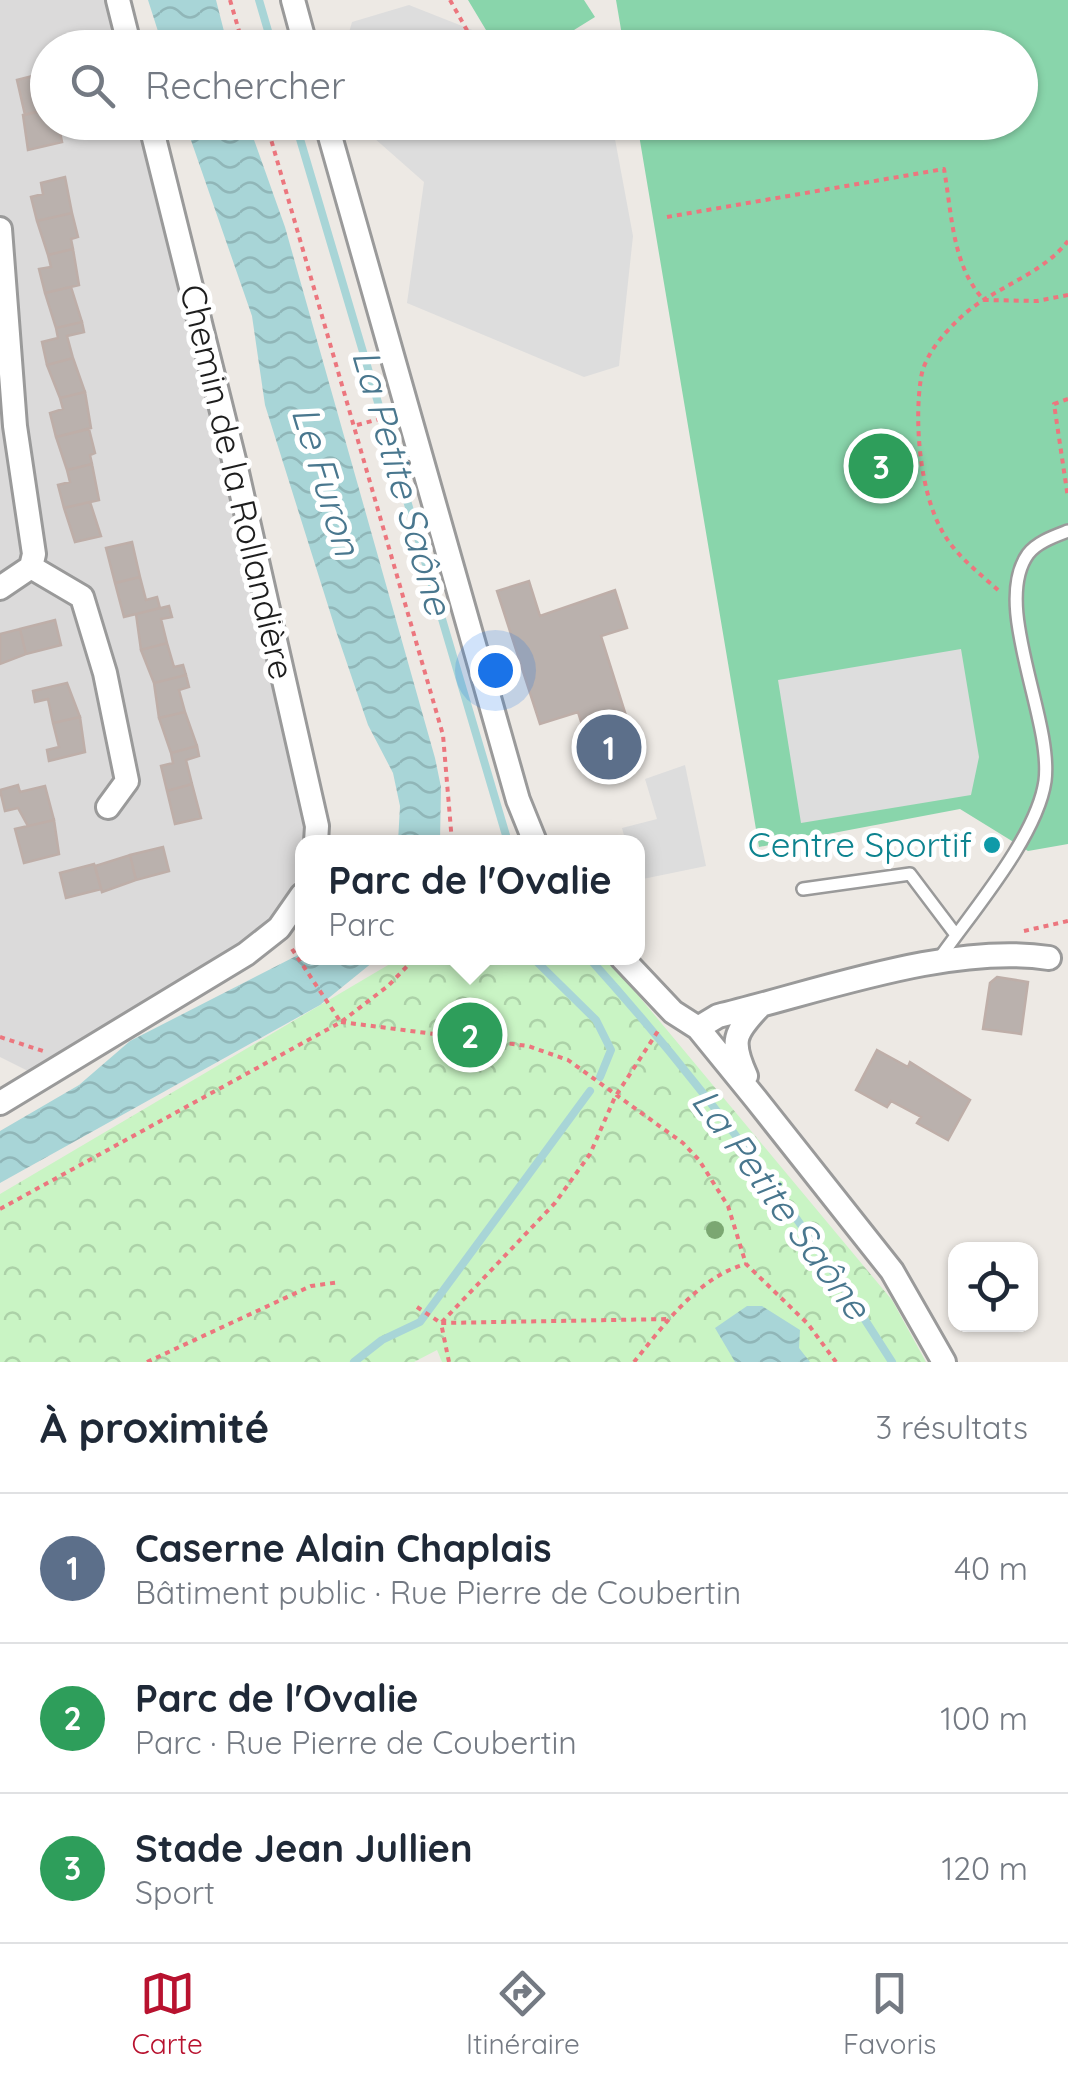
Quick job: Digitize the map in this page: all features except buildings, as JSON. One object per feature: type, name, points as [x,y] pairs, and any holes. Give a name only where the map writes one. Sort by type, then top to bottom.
[{"type":"street","points":[[118,0],[126,30]]},
{"type":"street","points":[[293,0],[301,30]]},
{"type":"street","name":"Chemin de la Rollandière","points":[[154,140],[236,468],[316,835]]},
{"type":"street","points":[[331,140],[518,800],[532,835]]},
{"type":"street","points":[[0,229],[32,567]]},
{"type":"street","points":[[0,588],[32,567]]},
{"type":"street","points":[[32,567],[82,597],[105,673],[127,781],[108,807]]},
{"type":"street","points":[[0,1103],[257,947],[279,928],[295,905]]},
{"type":"street","points":[[698,1028],[718,1016],[936,963],[989,954],[1059,960]]},
{"type":"street","points":[[629,965],[674,1012],[698,1028],[755,1098],[892,1271],[944,1362]]},
{"type":"street","points":[[755,1098],[734,1051],[739,1028],[760,1006]]},
{"type":"lane","points":[[936,963],[1029,822],[1044,782],[1042,739],[1017,606],[1018,577],[1029,552],[1068,531]]},
{"type":"lane","points":[[803,889],[910,874],[956,935]]},
{"type":"path","points":[[230,0],[239,30]]},
{"type":"path","points":[[450,0],[468,30]]},
{"type":"path","points":[[271,140],[443,735],[451,835]]},
{"type":"path","points":[[668,217],[944,169],[960,258],[969,284],[984,300],[1037,301],[1068,295]]},
{"type":"path","points":[[1017,606],[966,562],[940,528],[926,479],[919,418],[921,375],[938,342],[960,318],[1036,271],[1068,241]]},
{"type":"path","points":[[1068,399],[1054,404],[1068,498]]},
{"type":"path","points":[[355,426],[398,414]]},
{"type":"path","points":[[287,941],[295,953]]},
{"type":"path","points":[[303,965],[340,1022],[550,1051],[683,1143],[699,1160],[728,1206],[746,1264],[808,1324],[836,1362]]},
{"type":"path","points":[[0,1209],[340,1022],[409,965]]},
{"type":"path","points":[[441,1322],[555,1203],[590,1154],[615,1097],[666,1019]]},
{"type":"path","points":[[0,1037],[74,1060]]},
{"type":"path","points":[[634,1362],[669,1318],[698,1291],[731,1268],[746,1264]]},
{"type":"path","points":[[147,1362],[311,1286],[340,1282]]},
{"type":"path","points":[[417,1307],[441,1322],[669,1318]]},
{"type":"path","points":[[441,1322],[449,1362]]},
{"type":"shaded area","points":[[0,0],[108,0],[116,30],[30,30],[30,140],[144,140],[195,333],[308,832],[295,835],[295,882],[271,924],[241,947],[28,1071],[0,1057]]},
{"type":"shaded area","points":[[409,5],[472,30],[350,30],[352,22]]},
{"type":"shaded area","points":[[376,140],[615,140],[633,236],[619,366],[584,377],[407,303],[424,182]]},
{"type":"shaded area","points":[[961,649],[979,757],[971,795],[801,823],[778,680]]},
{"type":"shaded area","points":[[685,765],[706,866],[645,879],[645,835],[624,835],[622,828],[657,819],[645,779]]},
{"type":"green space","points":[[468,0],[584,0],[595,17],[574,30],[486,30]]},
{"type":"green space","points":[[616,0],[1068,0],[1068,844],[1028,851],[960,809],[759,847],[640,140],[1038,140],[1038,30],[621,30]]},
{"type":"green space","points":[[388,965],[613,965],[892,1300],[926,1362],[442,1362],[437,1350],[414,1362],[0,1362],[0,1194]]},
{"type":"water","points":[[148,0],[216,0],[224,30],[158,30]]},
{"type":"water","name":"Le Furon","points":[[191,140],[254,140],[285,227],[435,758],[441,787],[440,835],[398,835],[400,806],[393,773],[368,725],[265,405],[252,316]]},
{"type":"water","points":[[295,957],[295,965],[369,965],[320,1005],[0,1183],[0,1131],[79,1085],[130,1041]]},
{"type":"water","points":[[747,1306],[762,1306],[800,1330],[799,1348],[810,1362],[735,1362],[715,1328]]},
{"type":"waterway","name":"La Petite Saône","points":[[259,0],[268,30]]},
{"type":"waterway","name":"La Petite Saône","points":[[300,140],[506,835]]},
{"type":"waterway","points":[[540,965],[596,1020],[611,1050],[600,1077]]},
{"type":"waterway","name":"La Petite Saône","points":[[595,965],[749,1153],[892,1362]]},
{"type":"waterway","points":[[354,1362],[382,1340],[420,1322],[590,1091]]},
{"type":"place","name":"Stade Jean Jullien","points":[[881,466]]},
{"type":"place","name":"Caserne Alain Chaplais","points":[[609,747]]},
{"type":"place","name":"Centre Sportif","points":[[992,845]]},
{"type":"place","name":"Parc de l'Ovalie","points":[[470,1035]]}]
